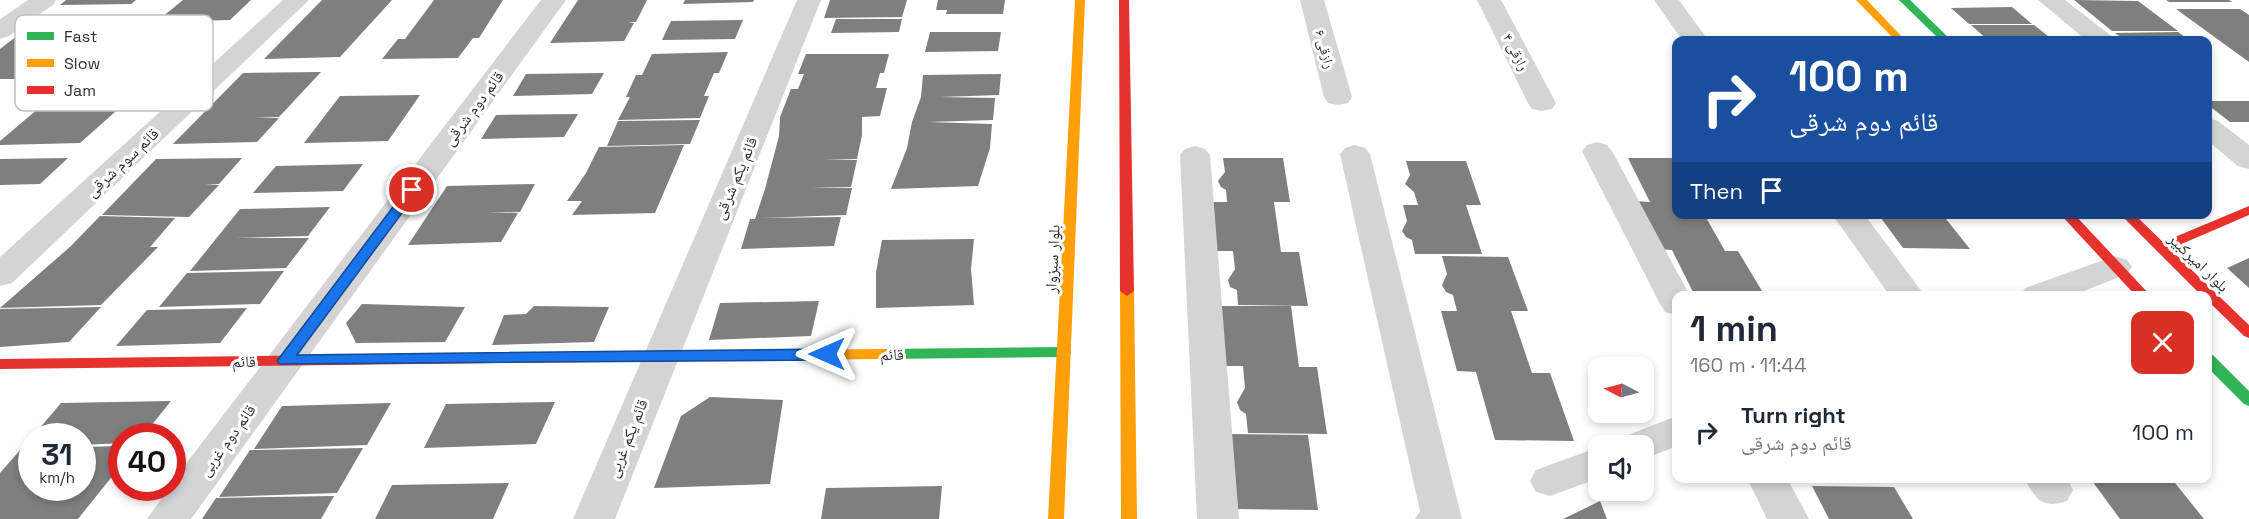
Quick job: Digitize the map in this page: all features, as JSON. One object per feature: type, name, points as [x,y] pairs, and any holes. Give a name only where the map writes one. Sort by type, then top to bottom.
[{"type":"street","points":[[22,15],[44,0]]},
{"type":"street","name":"قائم سوم شرقی","points":[[213,78],[297,0]]},
{"type":"street","name":"قائم دوم شرقی","points":[[285,361],[554,0]]},
{"type":"street","name":"قائم یکم شرقی","points":[[661,356],[809,0]]},
{"type":"street","name":"بلوار سبزوار","points":[[1056,519],[1080,0]]},
{"type":"street","points":[[1124,0],[1129,519]]},
{"type":"street","name":"رازقی ۶","points":[[1312,0],[1338,97]]},
{"type":"street","name":"رازقی ۴","points":[[1489,0],[1542,103]]},
{"type":"street","points":[[1666,0],[1692,36]]},
{"type":"street","points":[[1861,0],[1895,36]]},
{"type":"street","points":[[1904,0],[1942,36]]},
{"type":"street","points":[[2050,0],[2096,36]]},
{"type":"street","points":[[0,30],[15,20]]},
{"type":"street","name":"قائم سوم شرقی","points":[[0,275],[177,111]]},
{"type":"street","points":[[2212,130],[2249,160]]},
{"type":"street","points":[[1597,151],[1672,294]]},
{"type":"street","points":[[1355,154],[1439,518]]},
{"type":"street","points":[[1195,155],[1218,519]]},
{"type":"street","points":[[2161,248],[2249,210]]},
{"type":"street","points":[[1851,219],[1904,291]]},
{"type":"street","points":[[2071,219],[2139,291]]},
{"type":"street","name":"بلوار امیرکبیر","points":[[2131,219],[2206,291]]},
{"type":"street","points":[[2050,291],[2115,267]]},
{"type":"street","name":"بلوار امیرکبیر","points":[[2212,297],[2249,333]]},
{"type":"street","name":"قائم","points":[[0,364],[1064,352]]},
{"type":"street","name":"قائم یکم غربی","points":[[594,519],[661,356]]},
{"type":"street","name":"قائم دوم غربی","points":[[168,519],[285,361]]},
{"type":"street","points":[[2212,363],[2249,400]]},
{"type":"street","points":[[1654,440],[1672,432]]},
{"type":"street","points":[[1550,481],[1588,466]]},
{"type":"street","points":[[1770,483],[1788,519]]},
{"type":"building","points":[[66,0],[136,0],[131,4],[60,5]]},
{"type":"building","points":[[183,0],[251,0],[230,20],[213,20],[213,15],[165,15]]},
{"type":"building","points":[[322,0],[392,0],[340,57],[264,59]]},
{"type":"building","points":[[434,0],[503,0],[479,38],[473,38],[458,58],[382,59],[398,39],[405,39]]},
{"type":"building","points":[[578,0],[647,0],[636,22],[628,22],[634,23],[624,41],[550,43]]},
{"type":"building","points":[[685,0],[754,0],[753,2],[683,4]]},
{"type":"building","points":[[830,0],[907,0],[902,17],[824,18]]},
{"type":"building","points":[[938,0],[1005,0],[1003,14],[946,14],[947,10],[936,10]]},
{"type":"building","points":[[2074,0],[2138,1],[2178,31],[2112,31]]},
{"type":"building","points":[[2166,0],[2229,0],[2232,2],[2169,2]]},
{"type":"building","points":[[2012,7],[2032,24],[1969,24],[1951,8]]},
{"type":"building","points":[[2176,9],[2240,9],[2249,15],[2249,62]]},
{"type":"building","points":[[836,19],[902,19],[899,32],[831,33]]},
{"type":"building","points":[[743,20],[735,39],[662,40],[671,21]]},
{"type":"building","points":[[1971,25],[2034,25],[2048,36],[1983,36]]},
{"type":"building","points":[[930,32],[1001,32],[998,51],[925,52]]},
{"type":"building","points":[[2178,32],[2184,36],[2119,36],[2115,33]]},
{"type":"building","points":[[15,37],[15,79],[0,79],[0,49]]},
{"type":"building","points":[[728,52],[719,73],[714,73],[704,96],[709,96],[700,118],[618,120],[630,97],[626,97],[636,75],[642,75],[652,54]]},
{"type":"building","points":[[806,54],[889,54],[884,73],[880,73],[876,88],[887,88],[880,116],[862,117],[862,135],[857,159],[824,160],[857,160],[851,187],[811,188],[852,188],[846,215],[759,218],[841,217],[834,246],[741,249],[750,219],[755,219],[765,189],[779,136],[780,117],[791,89],[798,89],[804,74],[798,74]]},
{"type":"building","points":[[321,72],[279,117],[255,117],[279,118],[257,142],[173,144],[206,111],[213,111],[213,103],[243,73]]},
{"type":"building","points":[[604,73],[592,94],[513,96],[526,74]]},
{"type":"building","points":[[1001,74],[999,95],[940,97],[995,98],[993,120],[928,122],[992,124],[990,148],[978,186],[891,189],[907,148],[912,122],[921,97],[923,75]]},
{"type":"building","points":[[420,95],[388,141],[304,143],[340,96]]},
{"type":"building","points":[[2212,101],[2249,101],[2249,122],[2230,122],[2212,108]]},
{"type":"building","points":[[35,111],[116,111],[80,143],[0,145],[0,141]]},
{"type":"building","points":[[578,114],[564,137],[481,139],[496,115]]},
{"type":"building","points":[[700,120],[690,144],[607,146],[618,121]]},
{"type":"building","points":[[684,145],[655,213],[572,215],[582,201],[567,201],[586,173],[599,147]]},
{"type":"building","points":[[68,158],[40,184],[0,185],[0,159]]},
{"type":"building","points":[[242,158],[219,184],[205,184],[219,185],[189,217],[102,215],[156,159]]},
{"type":"building","points":[[1223,158],[1283,158],[1290,202],[1274,202],[1281,252],[1299,252],[1308,306],[1238,305],[1237,290],[1230,287],[1228,280],[1235,269],[1233,251],[1215,251],[1212,202],[1227,202],[1226,190],[1218,181],[1225,172]]},
{"type":"building","points":[[1628,158],[1672,158],[1672,219],[1707,219],[1725,251],[1738,251],[1762,291],[1692,291],[1672,250],[1658,249],[1634,201],[1650,202]]},
{"type":"building","points":[[1406,161],[1466,161],[1481,205],[1466,205],[1482,254],[1415,254],[1412,240],[1402,231],[1407,221],[1403,205],[1418,205],[1414,192],[1405,184],[1410,175]]},
{"type":"building","points":[[363,164],[343,191],[253,193],[276,166]]},
{"type":"building","points":[[535,184],[520,212],[488,213],[518,213],[501,242],[408,245],[447,186]]},
{"type":"building","points":[[330,207],[308,236],[235,238],[309,238],[286,268],[190,271],[240,209]]},
{"type":"building","points":[[100,216],[175,218],[150,247],[158,247],[101,305],[0,308],[71,246]]},
{"type":"building","points":[[1882,219],[1946,219],[1970,249],[1903,248]]},
{"type":"building","points":[[974,239],[971,269],[974,305],[876,308],[876,272],[882,240]]},
{"type":"building","points":[[1442,256],[1508,257],[1528,311],[1511,311],[1532,373],[1550,373],[1574,441],[1495,440],[1476,372],[1457,371],[1441,311],[1457,311],[1453,295],[1446,292],[1442,285],[1447,274]]},
{"type":"building","points":[[2249,258],[2249,288],[2227,268]]},
{"type":"building","points":[[284,271],[260,304],[159,307],[187,273]]},
{"type":"building","points":[[819,301],[811,336],[709,340],[720,303]]},
{"type":"building","points":[[362,304],[465,307],[445,342],[356,343],[346,323]]},
{"type":"building","points":[[534,306],[609,307],[594,342],[492,345],[504,315],[526,314]]},
{"type":"building","points":[[1221,306],[1291,306],[1299,367],[1317,367],[1327,434],[1248,433],[1246,414],[1240,410],[1237,402],[1245,388],[1243,366],[1225,366]]},
{"type":"building","points":[[101,307],[69,342],[0,347],[0,309]]},
{"type":"building","points":[[247,308],[220,343],[116,346],[147,310]]},
{"type":"building","points":[[710,397],[783,400],[770,484],[654,488],[681,416]]},
{"type":"building","points":[[171,401],[153,423],[108,423],[108,444],[96,444],[96,423],[44,423],[61,403]]},
{"type":"building","points":[[555,402],[536,444],[424,448],[446,404]]},
{"type":"building","points":[[391,403],[367,445],[254,449],[282,406]]},
{"type":"building","points":[[1230,434],[1308,435],[1318,510],[1235,509]]},
{"type":"building","points":[[108,446],[108,482],[96,496],[96,447]]},
{"type":"building","points":[[363,448],[337,493],[219,497],[250,450]]},
{"type":"building","points":[[18,452],[18,501],[92,501],[78,519],[0,519],[0,473]]},
{"type":"building","points":[[509,483],[493,519],[375,519],[392,485]]},
{"type":"building","points":[[2094,483],[2175,483],[2204,519],[2120,519]]},
{"type":"building","points":[[942,486],[939,519],[821,519],[826,488]]},
{"type":"building","points":[[1812,486],[1894,487],[1913,519],[1829,519]]},
{"type":"building","points":[[334,496],[321,519],[202,519],[216,498]]},
{"type":"building","points":[[1600,501],[1607,519],[1563,519]]},
{"type":"traffic: fast","points":[[1904,0],[1942,36]]},
{"type":"traffic: fast","points":[[883,354],[1064,352]]},
{"type":"traffic: fast","points":[[2212,363],[2249,400]]},
{"type":"traffic: slow","points":[[1056,519],[1080,0]]},
{"type":"traffic: slow","points":[[1861,0],[1896,36]]},
{"type":"traffic: slow","points":[[1127,291],[1129,519]]},
{"type":"traffic: slow","points":[[497,358],[883,354]]},
{"type":"traffic: jam","points":[[1124,0],[1127,291]]},
{"type":"traffic: jam","points":[[2161,248],[2249,210]]},
{"type":"traffic: jam","points":[[2071,219],[2139,291]]},
{"type":"traffic: jam","points":[[2131,219],[2206,291]]},
{"type":"traffic: jam","points":[[2212,297],[2249,333]]},
{"type":"traffic: jam","points":[[0,364],[497,358]]},
{"type":"route","points":[[412,190],[285,361],[827,354]]}]
